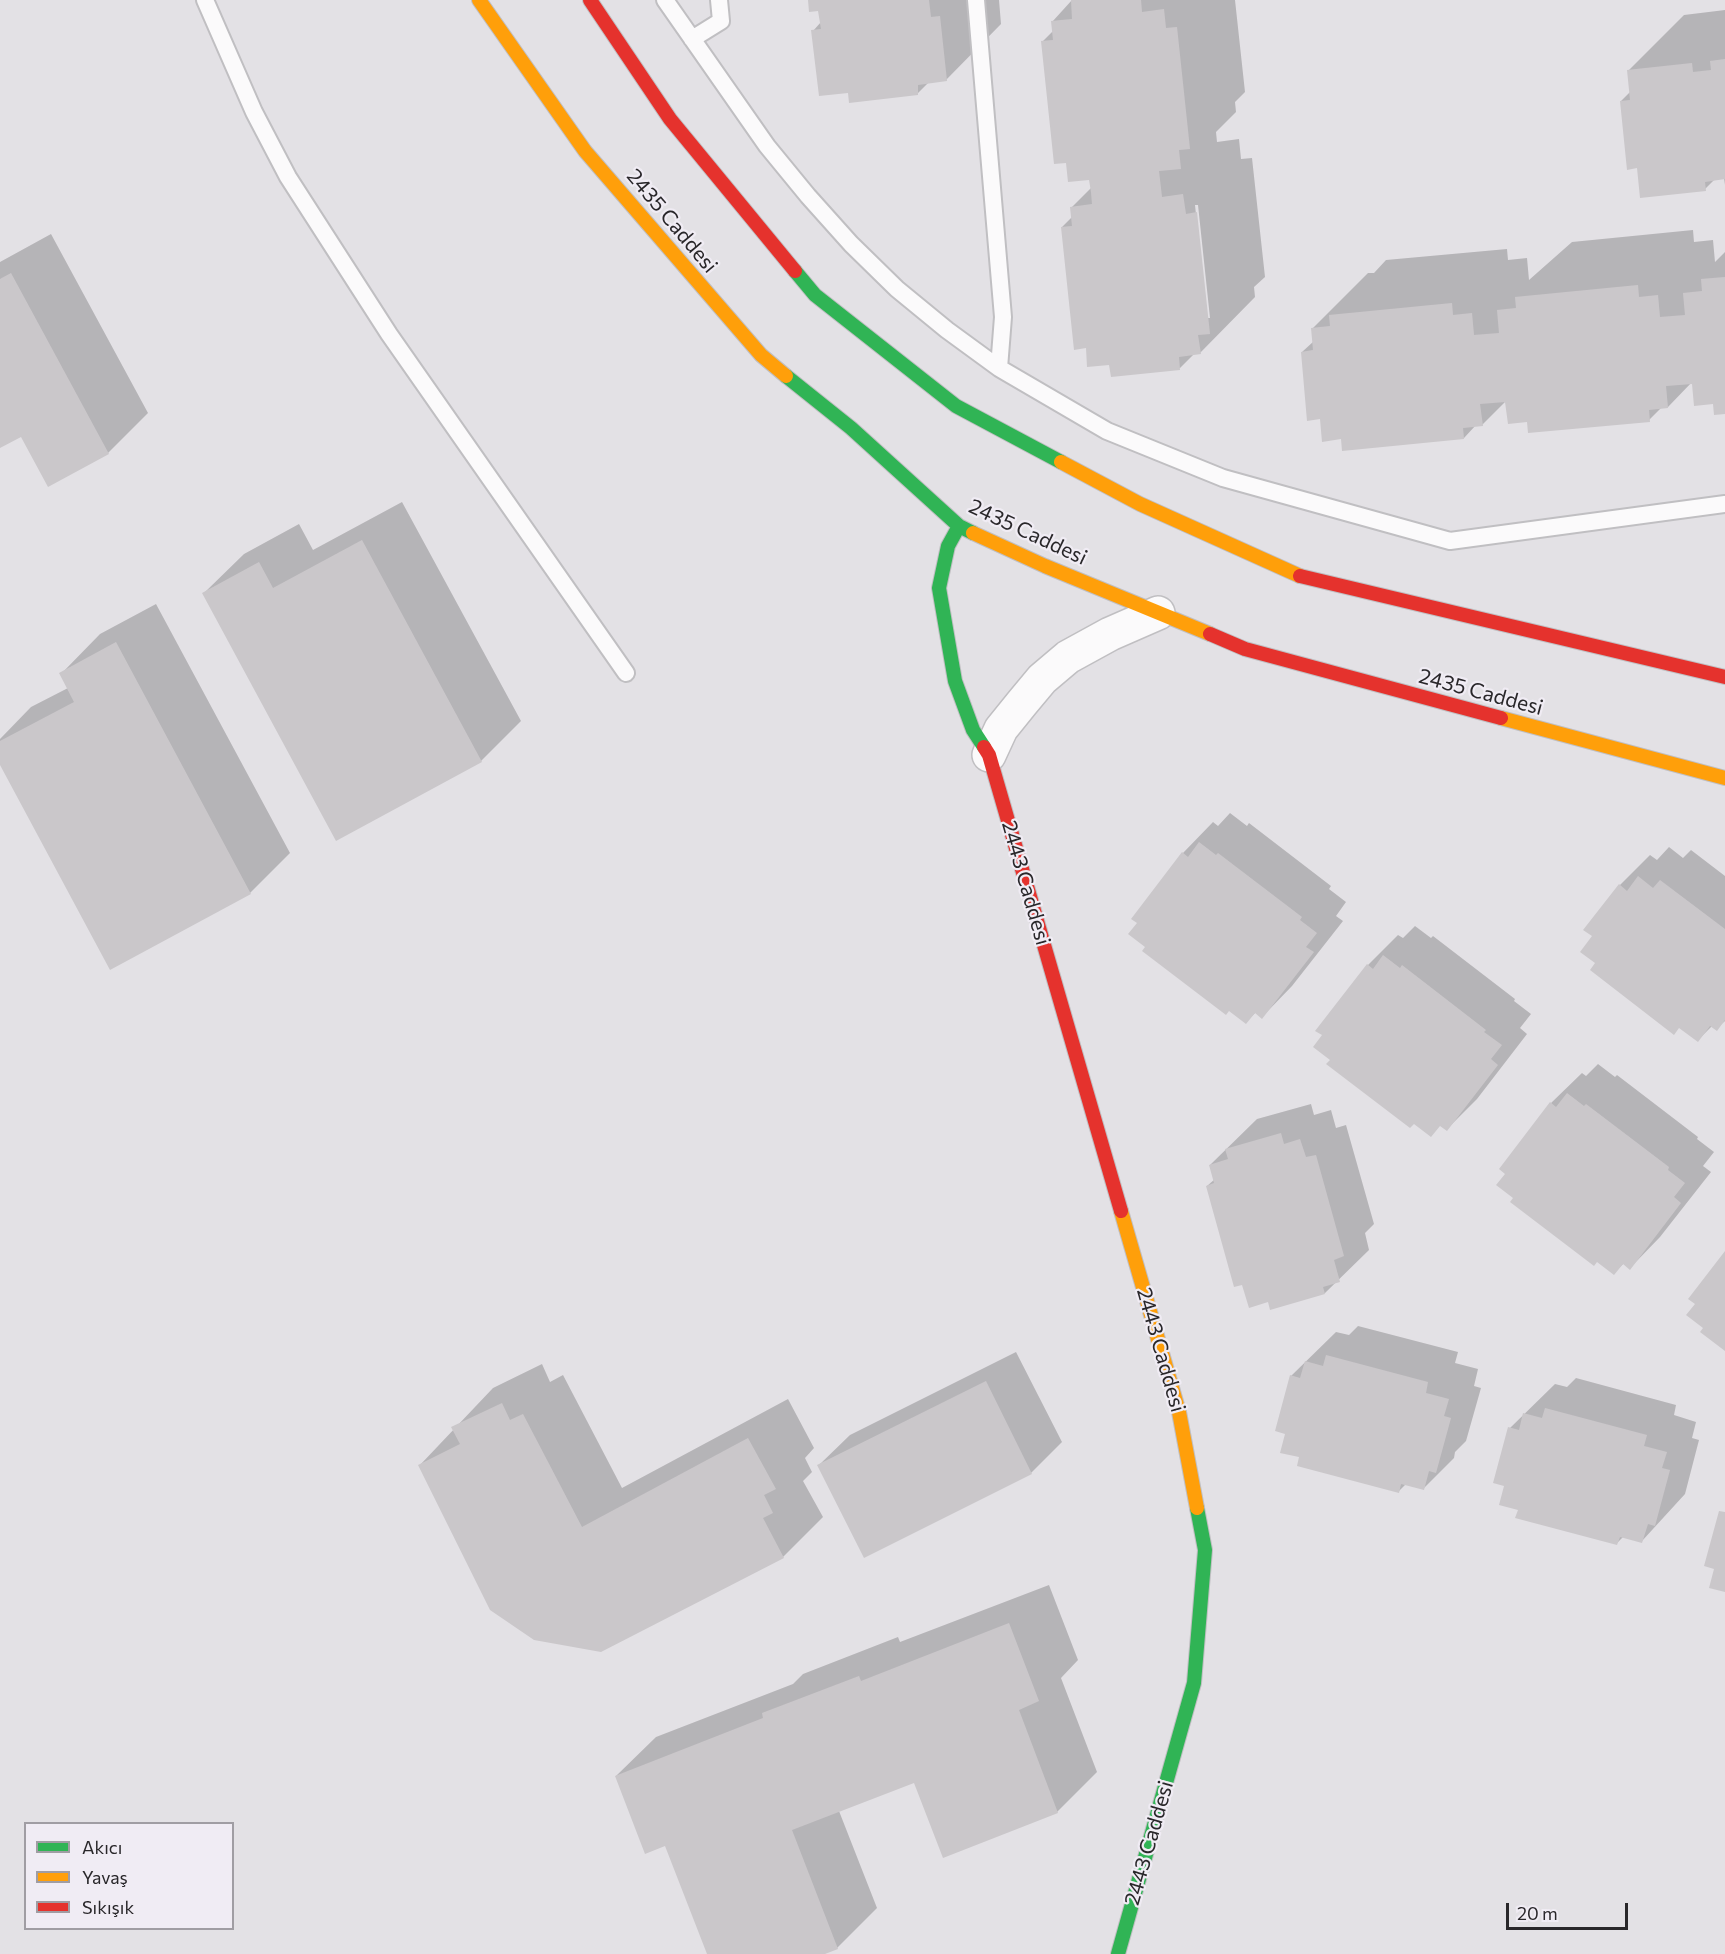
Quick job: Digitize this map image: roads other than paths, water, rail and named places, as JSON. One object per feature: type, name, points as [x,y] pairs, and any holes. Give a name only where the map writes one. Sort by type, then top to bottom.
[{"type":"street","name":"2435 Caddesi","points":[[479,0],[585,151],[678,262],[761,355],[851,428],[959,526],[1045,566],[1245,649],[1725,778]]},
{"type":"street","points":[[590,0],[670,119],[815,295],[956,406],[1140,504],[1297,575],[1725,676]]},
{"type":"street","name":"2443 Caddesi","points":[[959,526],[948,546],[939,588],[955,681],[961,703],[973,730],[989,755],[1179,1412],[1205,1550],[1194,1683],[1118,1954]]},
{"type":"street","points":[[989,755],[1001,729],[1042,679],[1068,657],[1110,634],[1158,613]]},
{"type":"lane","points":[[205,0],[254,112],[288,177],[390,334],[626,673]]},
{"type":"lane","points":[[665,0],[768,146],[807,196],[850,244],[897,289],[999,368],[1107,430],[1164,456],[1273,493],[1450,541],[1725,504]]},
{"type":"lane","points":[[692,39],[721,21],[719,0]]},
{"type":"lane","points":[[976,0],[1003,317],[999,368]]}]
